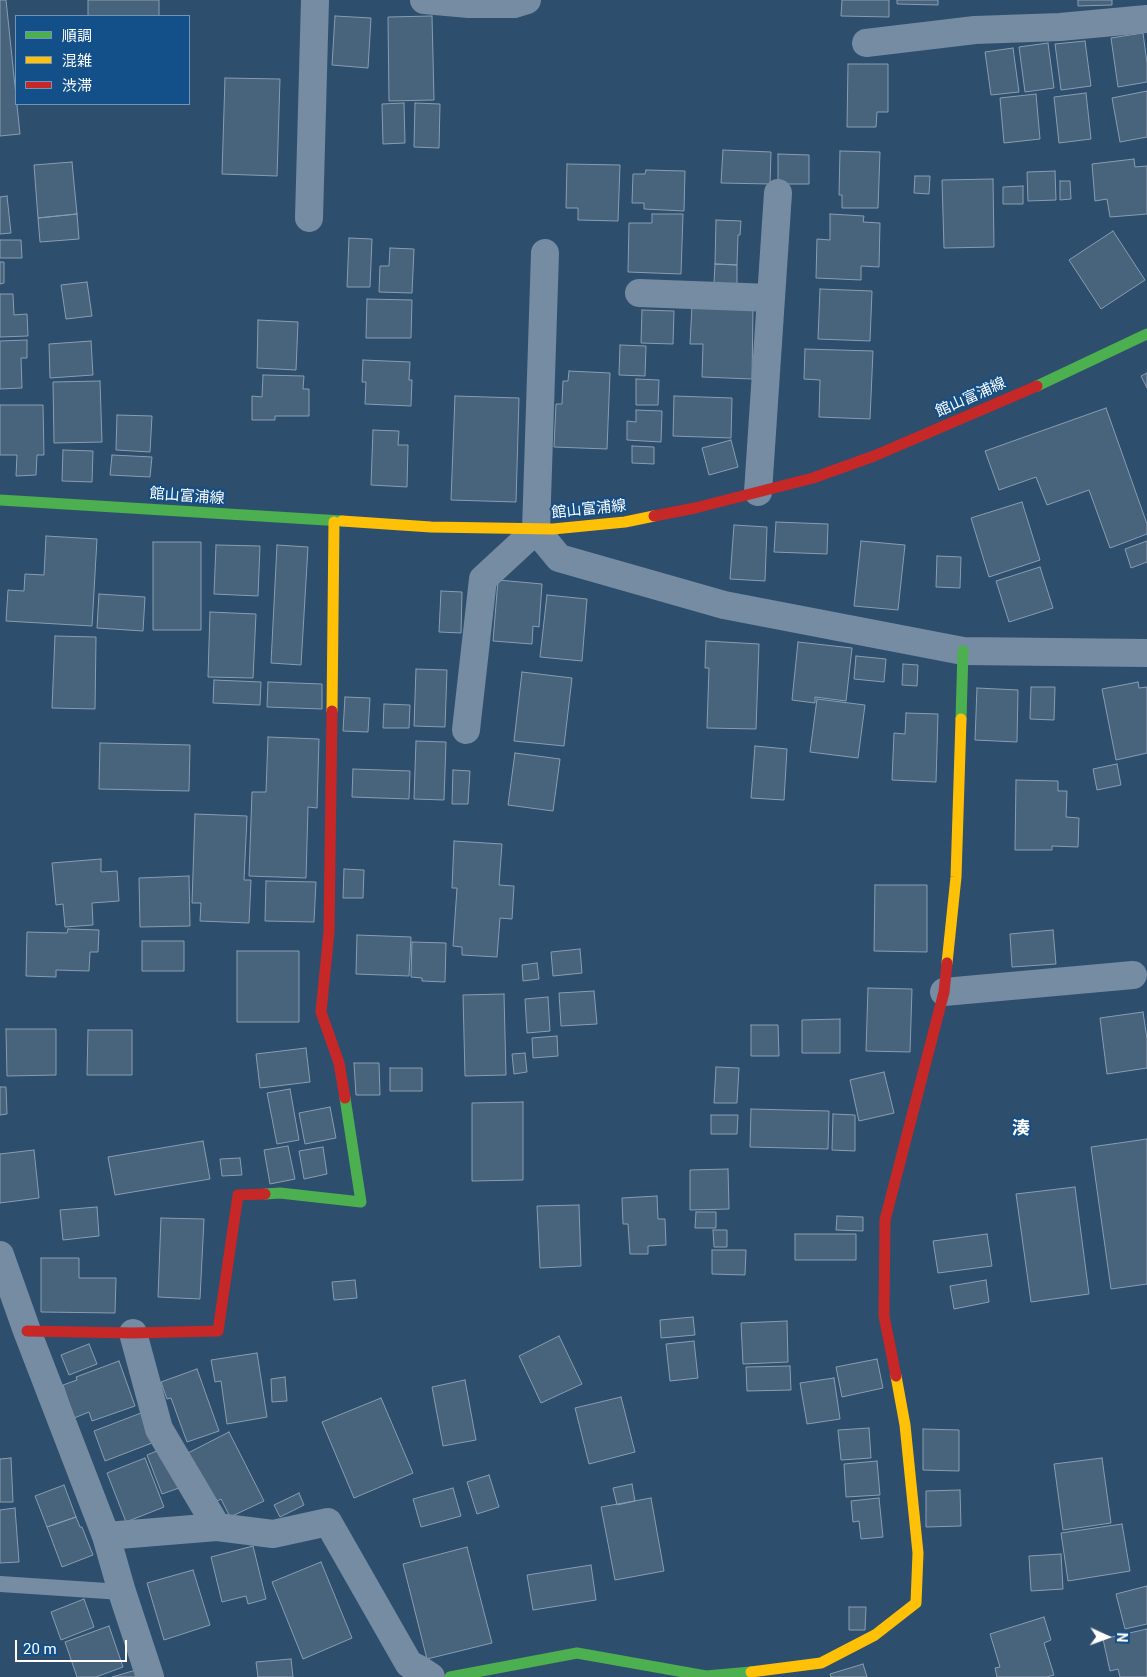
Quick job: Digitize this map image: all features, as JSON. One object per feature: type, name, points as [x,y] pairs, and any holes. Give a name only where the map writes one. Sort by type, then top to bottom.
[{"type":"street","points":[[309,218],[314,0]]},
{"type":"street","points":[[424,0],[469,4],[514,4],[527,0]]},
{"type":"street","points":[[866,43],[975,30],[1060,27],[1147,19]]},
{"type":"street","points":[[758,492],[778,193]]},
{"type":"street","points":[[545,253],[536,530],[559,558],[724,605],[963,651],[1147,653]]},
{"type":"street","points":[[639,293],[771,298]]},
{"type":"street","name":"館山富浦線","points":[[0,500],[430,527],[536,530],[625,522],[695,508],[813,478],[891,450],[1006,400],[1147,334]]},
{"type":"street","points":[[27,1331],[134,1333],[218,1331],[238,1194],[280,1193],[361,1202],[339,1063],[321,1012],[329,932],[334,522]]},
{"type":"street","points":[[466,730],[483,579],[536,530]]},
{"type":"street","points":[[450,1677],[577,1653],[706,1676],[765,1671],[820,1662],[875,1635],[916,1603],[918,1553],[905,1425],[884,1316],[885,1220],[944,992],[956,877],[963,651]]},
{"type":"street","points":[[944,992],[1133,975]]},
{"type":"street","points":[[0,1255],[27,1331],[106,1536],[150,1677]]},
{"type":"street","points":[[134,1333],[160,1430],[217,1527]]},
{"type":"street","points":[[106,1536],[217,1527],[273,1534],[328,1522],[409,1664],[431,1677]]},
{"type":"lane","points":[[0,1584],[122,1592]]},
{"type":"building","points":[[0,0],[6,0],[15,86],[15,105],[17,105],[20,134],[0,136]]},
{"type":"building","points":[[88,0],[159,0],[159,15],[88,15]]},
{"type":"building","points":[[842,0],[889,0],[889,17],[841,16]]},
{"type":"building","points":[[897,0],[938,0],[938,5],[897,4]]},
{"type":"building","points":[[1078,0],[1112,0],[1112,5],[1078,6]]},
{"type":"building","points":[[335,16],[371,18],[368,68],[332,65]]},
{"type":"building","points":[[432,16],[434,100],[389,101],[388,17]]},
{"type":"building","points":[[1143,33],[1147,63],[1147,82],[1118,87],[1111,38]]},
{"type":"building","points":[[1085,41],[1091,86],[1061,90],[1055,44]]},
{"type":"building","points":[[1048,43],[1054,88],[1025,92],[1019,47]]},
{"type":"building","points":[[1013,48],[1019,92],[991,95],[985,52]]},
{"type":"building","points":[[848,64],[888,64],[888,112],[877,112],[876,127],[847,127]]},
{"type":"building","points":[[225,78],[280,79],[277,176],[222,174]]},
{"type":"building","points":[[1147,91],[1147,137],[1120,142],[1112,98]]},
{"type":"building","points":[[1086,93],[1091,139],[1059,143],[1054,97]]},
{"type":"building","points":[[1036,94],[1040,139],[1004,143],[1000,98]]},
{"type":"building","points":[[404,103],[405,143],[383,144],[382,104]]},
{"type":"building","points":[[415,103],[440,104],[439,148],[414,147]]},
{"type":"building","points":[[723,150],[771,152],[770,184],[721,183]]},
{"type":"building","points":[[840,151],[880,152],[878,208],[842,208],[842,195],[839,195]]},
{"type":"building","points":[[778,154],[809,155],[809,184],[778,184]]},
{"type":"building","points":[[1134,159],[1135,167],[1147,166],[1147,214],[1110,217],[1107,199],[1095,201],[1092,164]]},
{"type":"building","points":[[72,162],[77,214],[38,218],[34,165]]},
{"type":"building","points":[[567,164],[620,165],[618,221],[578,220],[578,208],[566,208]]},
{"type":"building","points":[[646,170],[685,171],[684,211],[644,209],[644,203],[632,203],[633,174],[645,174]]},
{"type":"building","points":[[1055,171],[1056,200],[1028,201],[1027,172]]},
{"type":"building","points":[[915,176],[930,176],[929,194],[914,193]]},
{"type":"building","points":[[993,179],[994,247],[944,248],[942,180]]},
{"type":"building","points":[[1060,181],[1070,181],[1071,199],[1060,200]]},
{"type":"building","points":[[1023,186],[1023,204],[1003,204],[1003,187]]},
{"type":"building","points":[[7,196],[11,233],[0,234],[0,197]]},
{"type":"building","points":[[77,214],[79,239],[40,242],[38,218]]},
{"type":"building","points":[[652,214],[683,214],[681,274],[628,272],[629,223],[652,223]]},
{"type":"building","points":[[830,214],[864,216],[863,222],[880,223],[879,267],[861,266],[861,280],[816,278],[817,239],[830,240]]},
{"type":"building","points":[[716,220],[741,221],[740,235],[738,235],[737,265],[715,264]]},
{"type":"building","points":[[1113,231],[1145,280],[1101,309],[1069,260]]},
{"type":"building","points":[[349,238],[372,239],[370,287],[347,287]]},
{"type":"building","points":[[0,240],[21,240],[22,258],[0,258]]},
{"type":"building","points":[[390,248],[414,249],[412,293],[379,292],[380,266],[389,266]]},
{"type":"building","points":[[0,262],[4,262],[4,283],[0,284]]},
{"type":"building","points":[[715,264],[737,265],[737,284],[714,283]]},
{"type":"building","points":[[87,282],[92,316],[66,319],[61,285]]},
{"type":"building","points":[[820,289],[872,291],[870,341],[818,339]]},
{"type":"building","points":[[0,294],[13,294],[14,315],[27,314],[28,336],[0,337]]},
{"type":"building","points":[[367,299],[412,300],[411,338],[366,338]]},
{"type":"building","points":[[692,306],[753,308],[752,379],[702,377],[703,344],[690,344]]},
{"type":"building","points":[[642,310],[674,311],[673,344],[641,343]]},
{"type":"building","points":[[258,320],[298,322],[296,370],[257,368]]},
{"type":"building","points":[[27,340],[27,358],[21,358],[22,388],[0,389],[0,341]]},
{"type":"building","points":[[91,341],[93,375],[50,378],[49,344]]},
{"type":"building","points":[[620,345],[646,346],[645,376],[619,375]]},
{"type":"building","points":[[805,349],[873,351],[870,419],[819,417],[820,380],[804,379]]},
{"type":"building","points":[[363,360],[410,362],[409,380],[412,380],[411,406],[365,404],[366,382],[362,382]]},
{"type":"building","points":[[569,371],[610,373],[607,449],[554,447],[556,404],[562,404],[563,381],[568,381]]},
{"type":"building","points":[[1147,373],[1147,388],[1141,376]]},
{"type":"building","points":[[263,375],[304,376],[303,389],[309,389],[309,416],[275,416],[275,420],[252,420],[252,396],[262,397]]},
{"type":"building","points":[[636,379],[659,380],[658,405],[636,405]]},
{"type":"building","points":[[100,381],[102,442],[54,443],[53,382]]},
{"type":"building","points":[[455,396],[519,398],[516,502],[451,500]]},
{"type":"building","points":[[674,396],[732,398],[731,438],[673,436]]},
{"type":"building","points":[[0,405],[43,405],[44,455],[37,455],[36,475],[16,476],[17,455],[0,455]]},
{"type":"building","points":[[1106,408],[1147,524],[1147,534],[1110,548],[1089,490],[1047,505],[1036,477],[999,490],[985,451]]},
{"type":"building","points":[[636,410],[662,411],[661,442],[627,440],[627,421],[636,422]]},
{"type":"building","points":[[117,415],[152,416],[150,452],[116,450]]},
{"type":"building","points":[[373,430],[399,431],[398,445],[408,445],[407,487],[371,485]]},
{"type":"building","points":[[731,440],[738,467],[709,475],[702,448]]},
{"type":"building","points":[[632,446],[654,447],[654,464],[632,463]]},
{"type":"building","points":[[63,450],[93,451],[92,482],[62,481]]},
{"type":"building","points":[[112,455],[152,457],[150,477],[110,475]]},
{"type":"building","points":[[1022,502],[1040,560],[989,577],[971,518]]},
{"type":"building","points":[[776,522],[828,524],[827,554],[774,552]]},
{"type":"building","points":[[734,525],[767,527],[765,581],[730,579]]},
{"type":"building","points":[[46,536],[97,539],[92,626],[6,621],[8,590],[24,591],[25,574],[44,575]]},
{"type":"building","points":[[861,541],[905,545],[898,610],[854,606]]},
{"type":"building","points":[[1147,541],[1147,562],[1131,568],[1125,549]]},
{"type":"building","points":[[153,542],[201,542],[201,630],[153,630]]},
{"type":"building","points":[[216,545],[260,546],[258,596],[214,594]]},
{"type":"building","points":[[277,545],[308,547],[301,665],[271,663]]},
{"type":"building","points":[[937,556],[961,557],[960,588],[936,587]]},
{"type":"building","points":[[1040,567],[1053,608],[1009,622],[996,581]]},
{"type":"building","points":[[498,580],[542,584],[539,627],[533,626],[532,644],[493,641]]},
{"type":"building","points":[[441,591],[462,592],[461,633],[439,632]]},
{"type":"building","points":[[99,594],[145,597],[143,631],[97,628]]},
{"type":"building","points":[[547,595],[587,599],[582,661],[540,657]]},
{"type":"building","points":[[210,612],[256,614],[253,678],[208,677]]},
{"type":"building","points":[[55,636],[96,637],[95,709],[52,708]]},
{"type":"building","points":[[706,641],[759,644],[756,729],[707,728],[709,668],[705,668]]},
{"type":"building","points":[[798,642],[852,648],[846,701],[815,697],[815,703],[792,700]]},
{"type":"building","points":[[856,656],[886,659],[884,682],[854,679]]},
{"type":"building","points":[[903,664],[918,665],[917,686],[902,685]]},
{"type":"building","points":[[416,669],[447,670],[445,727],[414,726]]},
{"type":"building","points":[[522,672],[572,678],[564,746],[514,741]]},
{"type":"building","points":[[214,680],[261,682],[260,705],[213,703]]},
{"type":"building","points":[[268,682],[322,684],[322,709],[267,707]]},
{"type":"building","points":[[1138,682],[1139,688],[1147,687],[1147,753],[1116,760],[1102,689]]},
{"type":"building","points":[[1031,687],[1055,687],[1054,720],[1030,719]]},
{"type":"building","points":[[977,688],[1018,690],[1017,742],[975,740]]},
{"type":"building","points":[[345,697],[370,698],[368,732],[343,731]]},
{"type":"building","points":[[817,699],[865,705],[858,758],[810,752]]},
{"type":"building","points":[[384,704],[410,705],[409,728],[383,728]]},
{"type":"building","points":[[906,713],[938,714],[936,782],[892,780],[894,733],[905,734]]},
{"type":"building","points":[[268,737],[319,739],[317,808],[308,807],[306,878],[249,876],[252,792],[266,792]]},
{"type":"building","points":[[416,741],[446,742],[444,800],[414,799]]},
{"type":"building","points":[[100,743],[190,745],[189,791],[99,789]]},
{"type":"building","points":[[755,746],[787,749],[784,800],[751,798]]},
{"type":"building","points":[[515,753],[560,759],[553,811],[508,805]]},
{"type":"building","points":[[1117,764],[1121,785],[1097,790],[1093,769]]},
{"type":"building","points":[[353,769],[410,771],[409,799],[352,797]]},
{"type":"building","points":[[453,770],[470,771],[468,804],[452,804]]},
{"type":"building","points":[[1016,780],[1058,781],[1058,791],[1067,791],[1066,817],[1079,818],[1078,847],[1052,846],[1052,850],[1015,850]]},
{"type":"building","points":[[195,814],[247,816],[244,880],[251,880],[249,923],[200,921],[201,903],[192,903]]},
{"type":"building","points":[[454,841],[502,844],[499,885],[514,886],[512,919],[500,918],[497,957],[462,955],[462,947],[453,946],[457,888],[452,888]]},
{"type":"building","points":[[101,859],[101,872],[117,871],[119,901],[92,903],[93,925],[65,927],[63,904],[56,905],[52,863]]},
{"type":"building","points":[[344,869],[364,870],[363,898],[343,898]]},
{"type":"building","points":[[189,876],[190,926],[140,927],[139,878]]},
{"type":"building","points":[[266,881],[316,882],[314,922],[265,921]]},
{"type":"building","points":[[875,885],[927,885],[927,952],[874,951]]},
{"type":"building","points":[[68,929],[99,930],[98,952],[90,952],[89,971],[56,970],[56,977],[26,976],[27,932],[67,933]]},
{"type":"building","points":[[1053,930],[1056,964],[1012,967],[1010,934]]},
{"type":"building","points":[[357,935],[411,937],[409,976],[356,974]]},
{"type":"building","points":[[142,941],[184,941],[184,971],[142,971]]},
{"type":"building","points":[[412,942],[446,943],[445,982],[422,981],[422,978],[411,977]]},
{"type":"building","points":[[580,949],[582,973],[553,976],[551,952]]},
{"type":"building","points":[[237,951],[299,951],[299,1022],[237,1022]]},
{"type":"building","points":[[537,963],[539,979],[523,981],[522,965]]},
{"type":"building","points":[[868,988],[912,989],[910,1052],[866,1051]]},
{"type":"building","points":[[594,991],[597,1024],[561,1026],[559,993]]},
{"type":"building","points":[[504,994],[506,1075],[465,1076],[463,995]]},
{"type":"building","points":[[548,997],[550,1031],[527,1033],[525,999]]},
{"type":"building","points":[[1143,1012],[1147,1039],[1147,1068],[1107,1074],[1100,1018]]},
{"type":"building","points":[[840,1019],[840,1053],[802,1053],[802,1020]]},
{"type":"building","points":[[751,1025],[778,1025],[779,1056],[751,1056]]},
{"type":"building","points":[[6,1029],[56,1029],[56,1075],[7,1076]]},
{"type":"building","points":[[88,1030],[132,1030],[132,1075],[87,1075]]},
{"type":"building","points":[[557,1036],[558,1056],[533,1058],[532,1038]]},
{"type":"building","points":[[306,1048],[310,1082],[260,1088],[256,1054]]},
{"type":"building","points":[[525,1053],[527,1072],[514,1074],[512,1054]]},
{"type":"building","points":[[354,1063],[379,1063],[380,1095],[356,1095]]},
{"type":"building","points":[[716,1067],[739,1068],[737,1103],[714,1103]]},
{"type":"building","points":[[390,1068],[422,1068],[422,1091],[390,1091]]},
{"type":"building","points":[[884,1072],[894,1113],[859,1121],[850,1080]]},
{"type":"building","points":[[0,1087],[6,1087],[7,1114],[0,1115]]},
{"type":"building","points":[[290,1089],[299,1140],[277,1144],[267,1093]]},
{"type":"building","points":[[523,1102],[523,1180],[472,1181],[472,1103]]},
{"type":"building","points":[[330,1107],[336,1138],[305,1144],[299,1113]]},
{"type":"building","points":[[751,1109],[829,1111],[828,1149],[750,1147]]},
{"type":"building","points":[[833,1114],[855,1115],[855,1151],[832,1150]]},
{"type":"building","points":[[711,1115],[738,1115],[737,1134],[711,1134]]},
{"type":"building","points":[[1147,1139],[1147,1284],[1111,1289],[1091,1147]]},
{"type":"building","points":[[203,1141],[210,1179],[115,1195],[108,1157]]},
{"type":"building","points":[[288,1146],[295,1179],[270,1184],[264,1150]]},
{"type":"building","points":[[323,1147],[327,1174],[304,1179],[299,1151]]},
{"type":"building","points":[[34,1150],[39,1198],[0,1203],[0,1154]]},
{"type":"building","points":[[240,1158],[242,1175],[222,1176],[220,1159]]},
{"type":"building","points":[[728,1169],[729,1209],[690,1210],[690,1170]]},
{"type":"building","points":[[1075,1187],[1089,1294],[1031,1302],[1016,1194]]},
{"type":"building","points":[[657,1196],[658,1219],[665,1219],[666,1245],[648,1246],[648,1254],[630,1254],[628,1224],[623,1224],[622,1198]]},
{"type":"building","points":[[579,1205],[581,1266],[540,1268],[537,1206]]},
{"type":"building","points":[[97,1207],[99,1236],[63,1240],[60,1210]]},
{"type":"building","points":[[696,1212],[716,1212],[716,1228],[695,1228]]},
{"type":"building","points":[[837,1216],[863,1217],[863,1231],[836,1230]]},
{"type":"building","points":[[161,1218],[204,1219],[200,1299],[158,1297]]},
{"type":"building","points":[[713,1230],[727,1230],[727,1247],[714,1247]]},
{"type":"building","points":[[795,1234],[856,1234],[856,1260],[795,1260]]},
{"type":"building","points":[[987,1234],[992,1266],[938,1273],[933,1241]]},
{"type":"building","points":[[712,1250],[746,1250],[745,1275],[712,1274]]},
{"type":"building","points":[[41,1258],[79,1258],[79,1278],[116,1278],[115,1313],[41,1312]]},
{"type":"building","points":[[355,1280],[357,1298],[334,1300],[332,1282]]},
{"type":"building","points":[[986,1280],[989,1302],[954,1309],[950,1286]]},
{"type":"building","points":[[693,1317],[695,1335],[661,1338],[660,1320]]},
{"type":"building","points":[[787,1321],[788,1362],[743,1364],[741,1323]]},
{"type":"building","points":[[559,1336],[582,1384],[541,1403],[519,1356]]},
{"type":"building","points":[[694,1341],[698,1378],[670,1381],[666,1344]]},
{"type":"building","points":[[89,1344],[97,1364],[69,1375],[61,1355]]},
{"type":"building","points":[[257,1353],[267,1417],[227,1424],[221,1381],[215,1382],[211,1360]]},
{"type":"building","points":[[877,1359],[883,1388],[842,1397],[836,1367]]},
{"type":"building","points":[[119,1361],[135,1406],[92,1421],[89,1412],[74,1418],[63,1385],[77,1380],[76,1377]]},
{"type":"building","points":[[790,1366],[791,1390],[747,1391],[746,1367]]},
{"type":"building","points":[[197,1369],[219,1431],[187,1442],[171,1398],[167,1399],[161,1382]]},
{"type":"building","points":[[285,1377],[287,1401],[272,1402],[271,1379]]},
{"type":"building","points":[[834,1378],[840,1419],[807,1424],[800,1383]]},
{"type":"building","points":[[465,1380],[476,1440],[443,1446],[432,1387]]},
{"type":"building","points":[[621,1397],[635,1452],[589,1464],[575,1408]]},
{"type":"building","points":[[381,1398],[413,1473],[354,1498],[322,1422]]},
{"type":"building","points":[[141,1413],[152,1443],[105,1461],[94,1431]]},
{"type":"building","points":[[869,1428],[871,1458],[841,1460],[838,1430]]},
{"type":"building","points":[[923,1429],[959,1430],[959,1471],[923,1470]]},
{"type":"building","points":[[229,1432],[264,1501],[230,1517],[221,1499],[208,1506],[188,1453]]},
{"type":"building","points":[[164,1448],[179,1488],[162,1494],[147,1455]]},
{"type":"building","points":[[11,1458],[13,1502],[0,1502],[0,1459]]},
{"type":"building","points":[[145,1458],[164,1507],[126,1522],[107,1473]]},
{"type":"building","points":[[1102,1458],[1111,1523],[1063,1530],[1054,1464]]},
{"type":"building","points":[[877,1461],[880,1495],[846,1497],[844,1464]]},
{"type":"building","points":[[489,1475],[499,1507],[477,1514],[467,1482]]},
{"type":"building","points":[[632,1484],[635,1501],[617,1505],[613,1488]]},
{"type":"building","points":[[64,1485],[76,1517],[47,1527],[35,1496]]},
{"type":"building","points":[[453,1488],[461,1516],[421,1527],[413,1499]]},
{"type":"building","points":[[960,1490],[961,1526],[926,1527],[926,1491]]},
{"type":"building","points":[[299,1493],[304,1505],[280,1517],[274,1505]]},
{"type":"building","points":[[651,1498],[664,1571],[615,1580],[601,1507]]},
{"type":"building","points":[[879,1498],[883,1537],[861,1539],[859,1521],[853,1522],[851,1501]]},
{"type":"building","points":[[15,1508],[19,1562],[0,1563],[0,1510]]},
{"type":"building","points":[[76,1517],[93,1555],[62,1567],[47,1527]]},
{"type":"building","points":[[1122,1524],[1130,1571],[1068,1581],[1061,1533]]},
{"type":"building","points":[[253,1546],[266,1599],[248,1604],[246,1596],[222,1602],[211,1557]]},
{"type":"building","points":[[467,1547],[492,1643],[427,1659],[403,1564]]},
{"type":"building","points":[[1061,1554],[1063,1589],[1031,1591],[1029,1556]]},
{"type":"building","points":[[321,1562],[352,1638],[303,1659],[272,1582]]},
{"type":"building","points":[[591,1565],[596,1600],[533,1610],[527,1575]]},
{"type":"building","points":[[193,1570],[210,1625],[164,1640],[147,1583]]},
{"type":"building","points":[[1147,1586],[1147,1624],[1125,1629],[1116,1594]]},
{"type":"building","points":[[84,1599],[94,1627],[61,1640],[51,1612]]},
{"type":"building","points":[[849,1607],[866,1607],[865,1630],[849,1630]]},
{"type":"building","points":[[1044,1617],[1051,1640],[1044,1643],[1054,1675],[1047,1677],[997,1677],[995,1668],[1000,1667],[990,1634]]},
{"type":"building","points":[[109,1626],[123,1667],[96,1677],[77,1677],[65,1642]]},
{"type":"building","points":[[1147,1629],[1147,1677],[1120,1677],[1118,1669],[1110,1671],[1103,1639]]},
{"type":"building","points":[[291,1659],[293,1677],[258,1677],[256,1662]]},
{"type":"building","points":[[863,1664],[867,1677],[831,1677],[830,1674]]},
{"type":"building","points":[[136,1670],[138,1677],[112,1677]]},
{"type":"traffic: fast","points":[[1037,386],[1147,334]]},
{"type":"traffic: fast","points":[[0,500],[342,521]]},
{"type":"traffic: fast","points":[[961,719],[963,651]]},
{"type":"traffic: fast","points":[[265,1194],[280,1193],[361,1202],[345,1098]]},
{"type":"traffic: fast","points":[[450,1677],[577,1653],[706,1676],[751,1672]]},
{"type":"traffic: slow","points":[[342,521],[431,527],[553,529],[625,522],[654,516]]},
{"type":"traffic: slow","points":[[332,711],[334,522]]},
{"type":"traffic: slow","points":[[947,963],[956,877],[961,719]]},
{"type":"traffic: slow","points":[[751,1672],[821,1663],[875,1635],[916,1603],[918,1553],[905,1425],[896,1376]]},
{"type":"traffic: jam","points":[[654,516],[695,508],[813,478],[874,456],[1037,386]]},
{"type":"traffic: jam","points":[[332,711],[329,932],[321,1012],[339,1063],[345,1098]]},
{"type":"traffic: jam","points":[[896,1376],[884,1316],[885,1220],[944,992],[947,963]]},
{"type":"traffic: jam","points":[[27,1331],[133,1333],[218,1331],[238,1195],[265,1194]]},
{"type":"district","name":"湊","points":[[1021,1129]]}]
